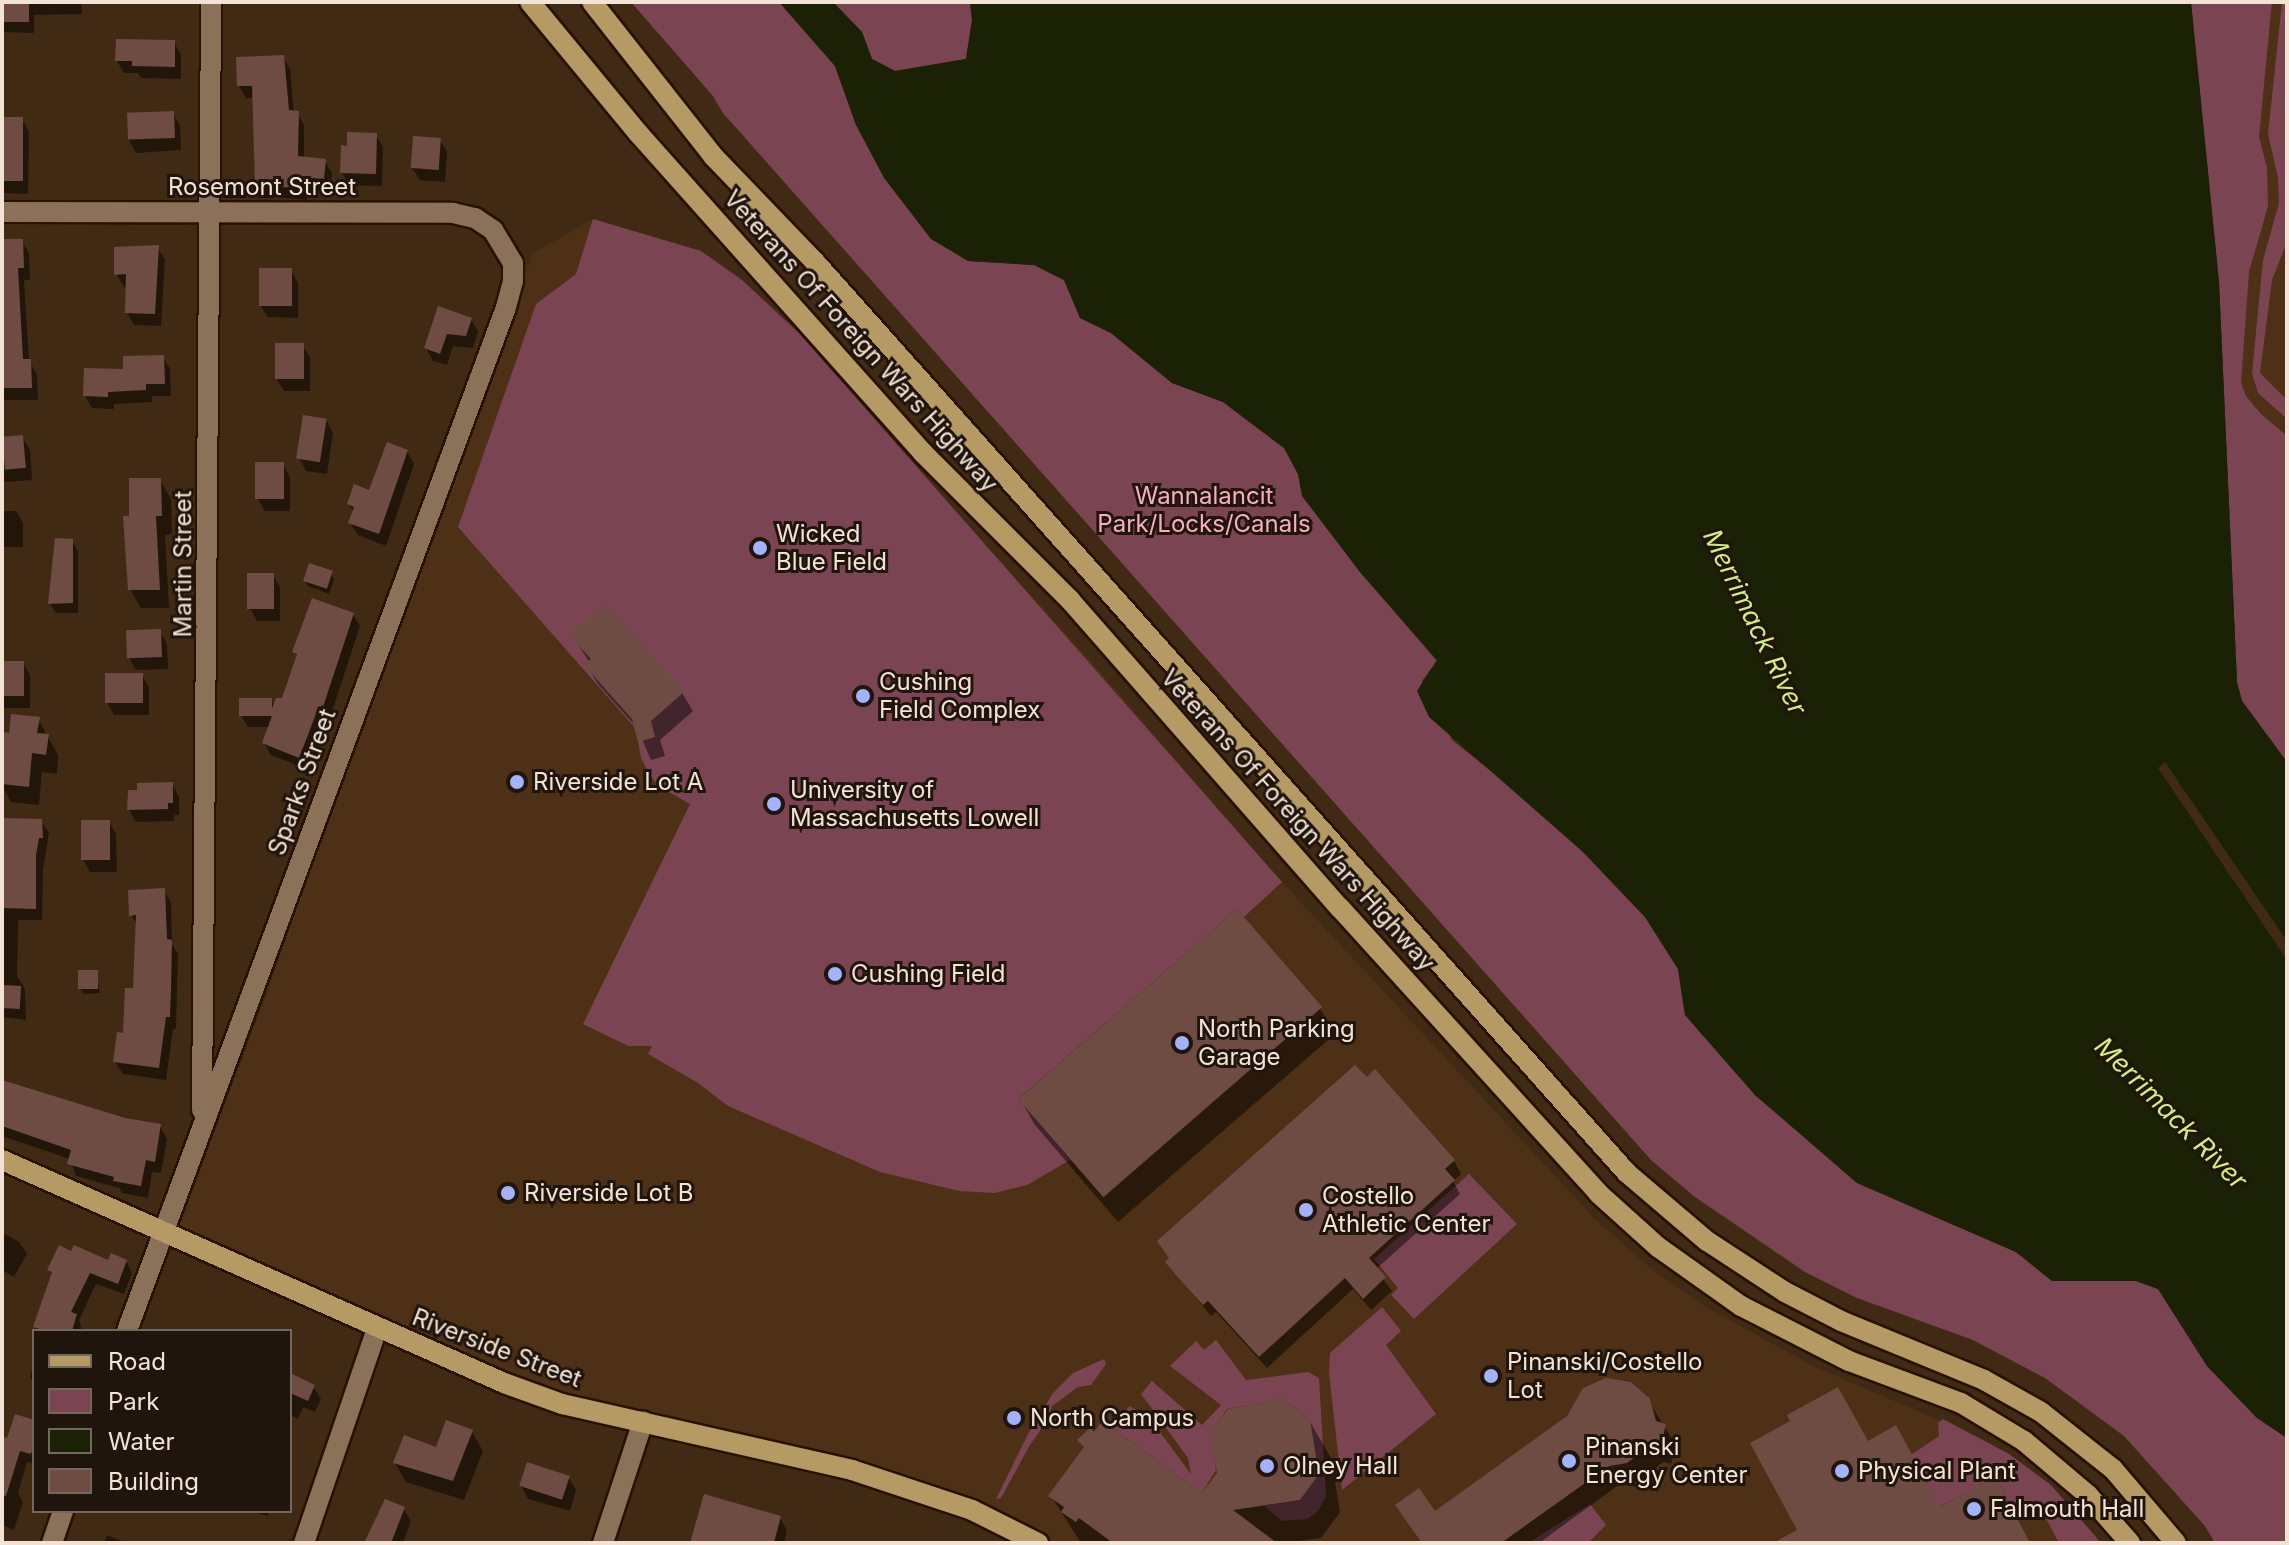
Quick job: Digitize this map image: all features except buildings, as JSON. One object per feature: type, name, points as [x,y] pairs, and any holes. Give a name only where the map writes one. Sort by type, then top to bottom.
[{"type":"main road","name":"Veterans Of Foreign Wars Highway","points":[[530,2],[629,123],[913,441],[1070,600],[1329,896],[1598,1193],[1658,1247],[1741,1306],[1849,1361],[1961,1403],[2024,1441],[2088,1495],[2130,1543]]},
{"type":"main road","name":"Veterans Of Foreign Wars Highway","points":[[592,2],[713,156],[815,262],[1627,1173],[1707,1241],[1785,1292],[1852,1326],[1984,1380],[2041,1412],[2113,1469],[2176,1543]]},
{"type":"main road","name":"Riverside Street","points":[[2,1160],[377,1329],[562,1404],[852,1470],[972,1510],[1038,1543]]},
{"type":"street","name":"Martin Street","points":[[202,1126],[211,2]]},
{"type":"street","name":"Rosemont Street","points":[[2,212],[453,213],[475,218],[493,230],[508,249]]},
{"type":"street","name":"Sparks Street","points":[[128,1329],[505,310],[513,281],[508,249]]},
{"type":"street","points":[[304,1543],[377,1329]]},
{"type":"street","points":[[603,1543],[643,1421]]},
{"type":"street","points":[[52,1543],[62,1513]]},
{"type":"shaded area","points":[[2191,2],[2287,2],[2287,762]]},
{"type":"shaded area","name":"University of Massachusetts Lowell","points":[[593,219],[701,251],[742,280],[844,387],[1091,662],[1282,882],[1596,1220],[1650,1268],[1709,1309],[1815,1367],[1985,1440],[2051,1485],[2101,1543],[1050,1543],[1019,1526],[530,1386],[178,1228],[263,1004],[405,594],[512,318],[532,254]]},
{"type":"green space","name":"Wannalancit Park/Locks/Canals","points":[[631,2],[779,2],[835,66],[856,125],[968,261],[1034,265],[1064,280],[1080,318],[1111,333],[1172,383],[1223,402],[1284,448],[1298,474],[1303,497],[1360,572],[1437,661],[1422,681],[1452,740],[1522,796],[1583,852],[1645,917],[1678,969],[1685,1015],[1755,1095],[1857,1183],[2016,1252],[2052,1281],[2136,1281],[2158,1289],[2207,1366],[2257,1418],[2287,1438],[2287,1543],[2215,1543],[2205,1526],[2124,1436],[2045,1378],[1973,1340],[1857,1298],[1805,1272],[1695,1197],[1651,1160],[723,113],[713,96]]},
{"type":"green space","points":[[833,2],[970,2],[972,20],[966,59],[895,71],[872,59],[862,32]]},
{"type":"green space","points":[[2191,2],[2272,2],[2259,137],[2267,168],[2268,206],[2249,272],[2241,383],[2246,396],[2261,414],[2287,436],[2287,762],[2242,701],[2237,682],[2219,282]]},
{"type":"green space","points":[[2282,2],[2287,2],[2287,242],[2272,280],[2260,373],[2287,400],[2287,419],[2258,393],[2252,373],[2263,260],[2279,203],[2278,178],[2268,134]]},
{"type":"green space","name":"Cushing Field Complex","points":[[593,219],[701,251],[742,280],[799,333],[1282,882],[1244,917],[1237,909],[1018,1099],[1070,1160],[1027,1185],[994,1193],[959,1191],[880,1172],[728,1106],[698,1083],[648,1054],[652,1046],[628,1046],[583,1024],[690,804],[660,787],[651,777],[641,758],[636,729],[458,527],[536,304],[576,274]]},
{"type":"green space","points":[[1469,1174],[1517,1224],[1414,1319],[1391,1295],[1398,1288],[1374,1259]]},
{"type":"green space","points":[[1382,1307],[1401,1331],[1386,1345],[1436,1414],[1342,1490],[1329,1372],[1330,1353]]},
{"type":"green space","points":[[1216,1340],[1246,1380],[1308,1372],[1319,1378],[1326,1496],[1318,1511],[1307,1519],[1282,1521],[1264,1506],[1300,1500],[1319,1473],[1310,1419],[1283,1399],[1227,1409],[1210,1435],[1216,1470],[1202,1493],[1109,1426],[1130,1406],[1151,1420],[1191,1474],[1188,1458],[1141,1394],[1152,1381],[1202,1425],[1221,1405],[1170,1366],[1196,1341],[1204,1350]]},
{"type":"green space","points":[[1104,1359],[1106,1364],[1091,1385],[1078,1387],[1052,1406],[1049,1418],[1030,1445],[1001,1498],[996,1499],[1029,1432],[1053,1393],[1073,1373]]},
{"type":"green space","points":[[1943,1419],[2009,1454],[2051,1485],[2101,1543],[2059,1543],[2036,1500],[2014,1511],[1995,1477],[1939,1507],[1911,1455],[1939,1436],[1938,1423]]},
{"type":"green space","points":[[1590,1504],[1606,1525],[1588,1543],[1528,1543]]},
{"type":"water","name":"Merrimack River","points":[[779,2],[833,2],[862,32],[872,59],[895,71],[966,59],[972,20],[970,2],[2191,2],[2219,282],[2237,682],[2242,701],[2287,762],[2287,941],[2165,762],[2158,768],[2287,960],[2287,1438],[2257,1418],[2207,1366],[2158,1289],[2136,1281],[2052,1281],[2016,1252],[1857,1183],[1755,1095],[1685,1015],[1678,969],[1645,917],[1583,852],[1429,717],[1417,691],[1437,660],[1360,572],[1302,496],[1298,474],[1284,448],[1223,402],[1172,383],[1111,333],[1080,318],[1064,280],[1034,265],[968,261],[931,239],[884,178],[856,125],[835,66]]},
{"type":"place","name":"Wicked Blue Field","points":[[760,548]]},
{"type":"place","name":"Cushing Field Complex","points":[[863,696]]},
{"type":"place","name":"Riverside Lot A","points":[[517,782]]},
{"type":"place","name":"University of Massachusetts Lowell","points":[[774,804]]},
{"type":"place","name":"Cushing Field","points":[[835,974]]},
{"type":"place","name":"North Parking Garage","points":[[1182,1043]]},
{"type":"place","name":"Riverside Lot B","points":[[508,1193]]},
{"type":"place","name":"Costello Athletic Center","points":[[1306,1210]]},
{"type":"place","name":"Pinanski/Costello Lot","points":[[1491,1376]]},
{"type":"place","name":"North Campus","points":[[1014,1418]]},
{"type":"place","name":"Pinanski Energy Center","points":[[1569,1461]]},
{"type":"place","name":"Olney Hall","points":[[1267,1466]]},
{"type":"place","name":"Physical Plant","points":[[1842,1471]]},
{"type":"place","name":"Falmouth Hall","points":[[1974,1509]]}]
